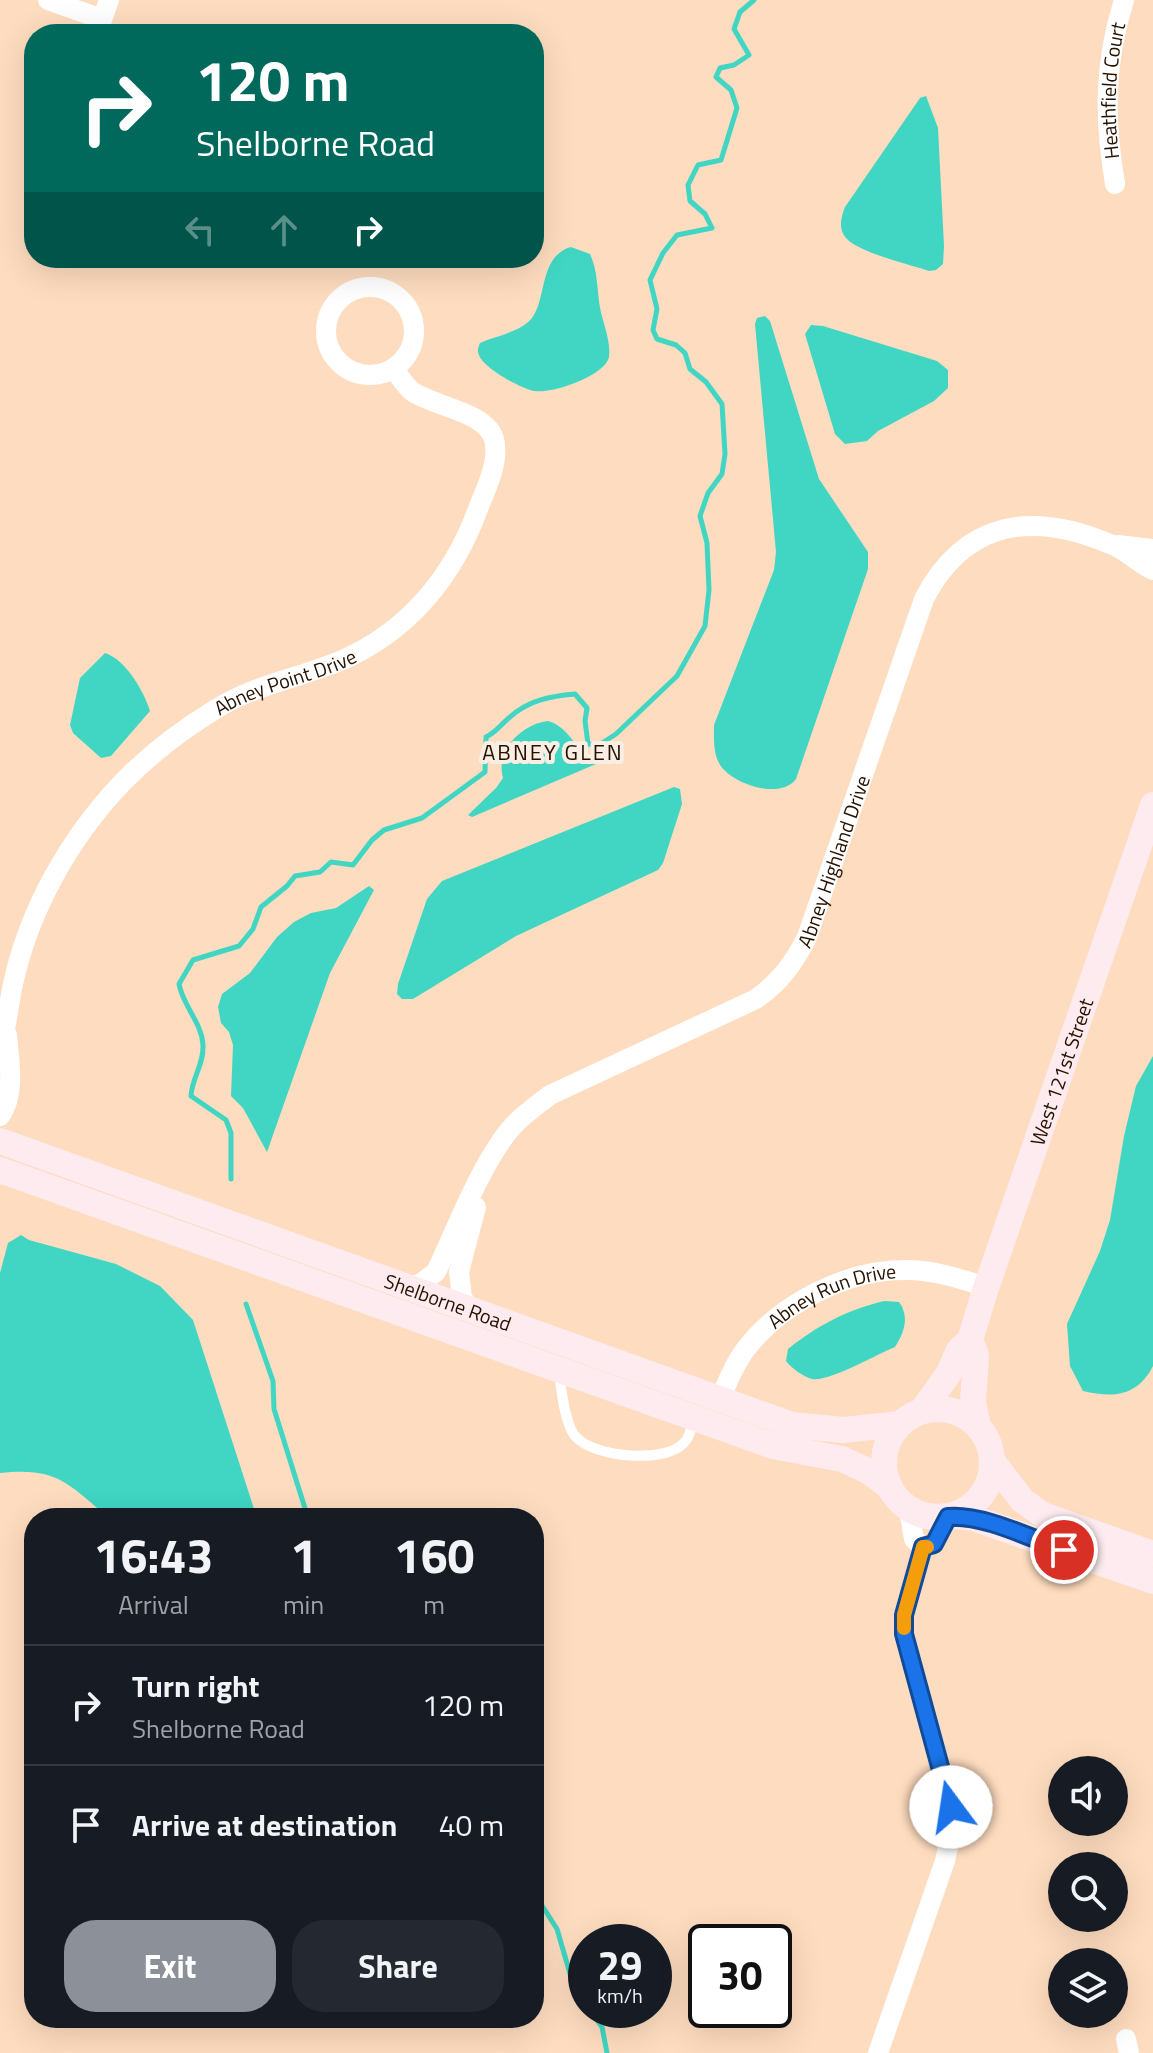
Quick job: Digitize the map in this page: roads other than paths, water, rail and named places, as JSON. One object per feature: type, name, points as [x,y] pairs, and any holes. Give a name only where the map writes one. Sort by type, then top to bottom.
[{"type":"street","points":[[48,0],[103,18]]},
{"type":"street","name":"Heathfield Court","points":[[1115,184],[1108,144],[1106,93],[1110,59],[1124,0]]},
{"type":"street","points":[[382,288],[406,304],[413,317],[415,332],[405,359],[394,369],[381,375],[366,376],[340,364],[326,338],[326,324],[340,298],[353,290],[382,288]]},
{"type":"street","name":"Abney Point Drive","points":[[0,1116],[11,1076],[3,1040],[13,984],[36,913],[51,880],[73,845],[120,786],[140,766],[216,709],[257,690],[339,661],[392,631],[433,593],[453,565],[470,530],[494,464],[494,439],[489,428],[478,419],[410,390],[394,369]]},
{"type":"street","name":"Abney Highland Drive","points":[[405,1287],[420,1284],[436,1272],[504,1136],[523,1116],[550,1095],[756,999],[772,987],[795,961],[807,937],[924,599],[943,568],[983,535],[1029,526],[1067,529],[1114,545],[1153,549]]},
{"type":"street","name":"Abney Highland Drive","points":[[1114,545],[1153,570]]},
{"type":"street","name":"West 121st Street","points":[[911,1418],[949,1373],[959,1350],[970,1340],[1153,805]]},
{"type":"street","name":"Shelborne Road","points":[[0,1141],[792,1425],[843,1430],[911,1418]]},
{"type":"street","name":"Shelborne Road","points":[[0,1170],[773,1446],[842,1459],[868,1471],[890,1487]]},
{"type":"street","name":"Abney Highland Drive","points":[[472,1311],[462,1298],[459,1272],[469,1242],[481,1179]]},
{"type":"street","name":"Abney Run Drive","points":[[720,1400],[737,1362],[758,1334],[822,1289],[860,1276],[906,1269],[950,1276],[986,1287]]},
{"type":"street","name":"West 121st Street","points":[[970,1340],[976,1355],[973,1402],[978,1426]]},
{"type":"street","points":[[1153,1554],[1043,1515],[1022,1500],[993,1462],[986,1438],[978,1426],[956,1412],[945,1409],[911,1418],[885,1451],[884,1464],[890,1487],[909,1510],[923,1516],[973,1518],[1153,1581]]},
{"type":"street","points":[[923,1547],[934,1544],[952,1516],[973,1505],[984,1492],[993,1462]]},
{"type":"street","points":[[909,1510],[914,1539],[923,1547]]},
{"type":"street","points":[[878,2053],[945,1861],[952,1829],[947,1789],[904,1634],[904,1615],[923,1547]]},
{"type":"lane","points":[[558,1370],[572,1432],[584,1444],[598,1450],[635,1456],[674,1450],[684,1443],[693,1418]]},
{"type":"water","points":[[926,96],[938,128],[944,246],[943,264],[929,271],[885,258],[852,243],[842,231],[841,223],[845,207],[920,98]]},
{"type":"water","points":[[571,247],[590,254],[593,260],[609,357],[598,371],[577,382],[553,390],[534,391],[495,372],[482,360],[478,348],[480,343],[515,330],[532,318],[549,268],[561,252]]},
{"type":"water","points":[[765,316],[770,321],[819,479],[868,552],[868,569],[796,779],[779,789],[755,787],[733,777],[719,763],[714,734],[714,725],[774,570],[776,552],[755,324],[757,318]]},
{"type":"water","points":[[811,325],[937,361],[948,370],[948,388],[934,401],[878,431],[867,441],[845,444],[835,434],[805,334]]},
{"type":"water","points":[[105,653],[120,662],[133,677],[150,711],[111,756],[101,758],[73,733],[70,725],[80,678]]},
{"type":"water","points":[[548,721],[568,734],[596,764],[472,817],[468,815],[503,778],[503,758],[513,740],[529,727]]},
{"type":"water","points":[[674,787],[680,789],[682,804],[658,870],[516,936],[413,999],[402,999],[397,994],[427,899],[442,881]]},
{"type":"water","points":[[369,886],[374,890],[330,973],[267,1152],[243,1108],[231,1096],[233,1045],[229,1032],[221,1023],[218,1007],[222,994],[250,973],[277,937],[294,922],[311,913],[336,908]]},
{"type":"water","points":[[1153,1056],[1153,1366],[1140,1384],[1123,1393],[1083,1391],[1070,1366],[1067,1324],[1100,1251],[1110,1220],[1136,1086]]},
{"type":"water","points":[[21,1235],[29,1240],[116,1264],[160,1286],[193,1320],[254,1508],[97,1508],[61,1480],[36,1473],[0,1473],[0,1273],[8,1243]]},
{"type":"water","points":[[884,1301],[899,1302],[904,1313],[903,1331],[895,1347],[820,1379],[805,1376],[786,1361],[788,1349],[810,1333],[845,1314]]},
{"type":"waterway","points":[[231,1179],[231,1133],[226,1120],[191,1096],[203,1045],[179,984],[193,960],[239,946],[253,929],[261,907],[295,876],[320,872],[331,862],[353,865],[384,830],[422,818],[485,772],[486,737],[525,707],[549,698],[575,694],[587,708],[588,744],[599,745],[616,734],[677,676],[705,626],[709,590],[707,543],[700,516],[708,493],[722,474],[725,454],[722,404],[706,382],[690,369],[685,353],[676,345],[657,339],[653,330],[657,309],[650,280],[663,253],[677,235],[712,228],[705,214],[690,201],[688,185],[698,165],[721,160],[737,108],[731,90],[716,77],[720,68],[734,65],[749,55],[734,29],[740,12],[754,0]]},
{"type":"waterway","points":[[246,1304],[273,1381],[274,1409],[305,1508]]},
{"type":"waterway","points":[[544,1909],[557,1929],[568,1967]]},
{"type":"waterway","points":[[602,2028],[607,2053]]},
{"type":"district","name":"ABNEY GLEN","points":[[553,752]]}]
